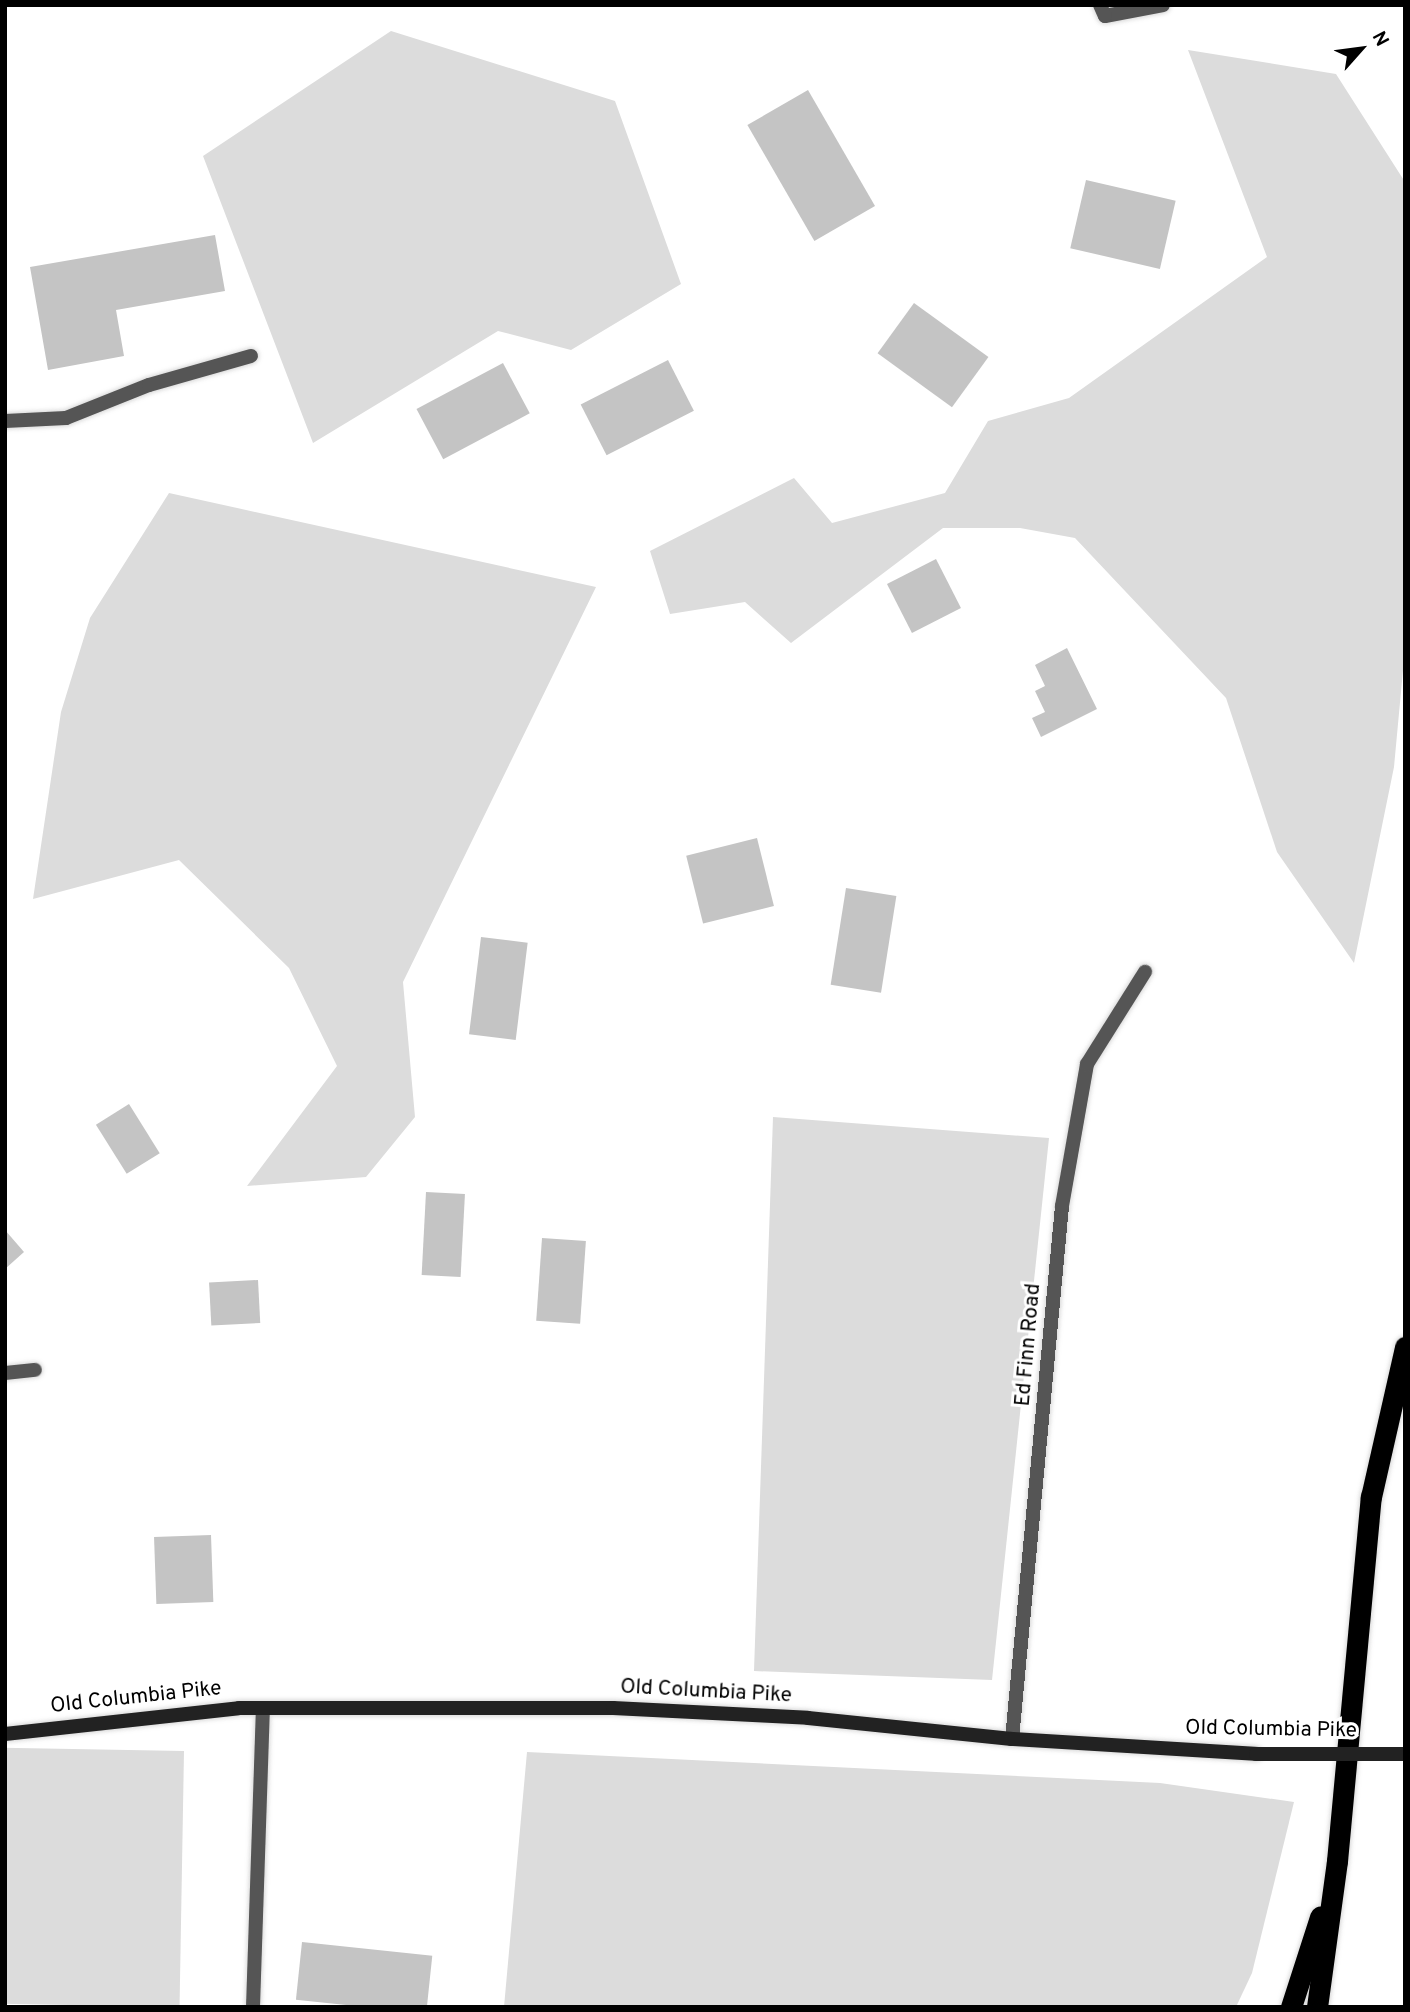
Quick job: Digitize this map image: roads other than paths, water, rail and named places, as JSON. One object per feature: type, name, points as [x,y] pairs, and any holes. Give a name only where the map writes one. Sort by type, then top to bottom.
[{"type":"highway","points":[[1318,2007],[1337,1861],[1371,1497],[1405,1347]]},
{"type":"highway","points":[[1291,2007],[1337,1861]]},
{"type":"main road","name":"Old Columbia Pike","points":[[5,1734],[137,1717],[263,1708],[613,1708],[808,1718],[1012,1739],[1256,1754],[1405,1754]]},
{"type":"street","points":[[1102,11],[1163,5]]},
{"type":"street","points":[[5,421],[66,418],[149,385],[251,356]]},
{"type":"street","name":"Ed Finn Road","points":[[1012,1739],[1062,1206],[1084,1077],[1087,1064],[1145,972]]},
{"type":"street","points":[[5,1373],[35,1370]]},
{"type":"street","points":[[253,2007],[263,1708]]}]
